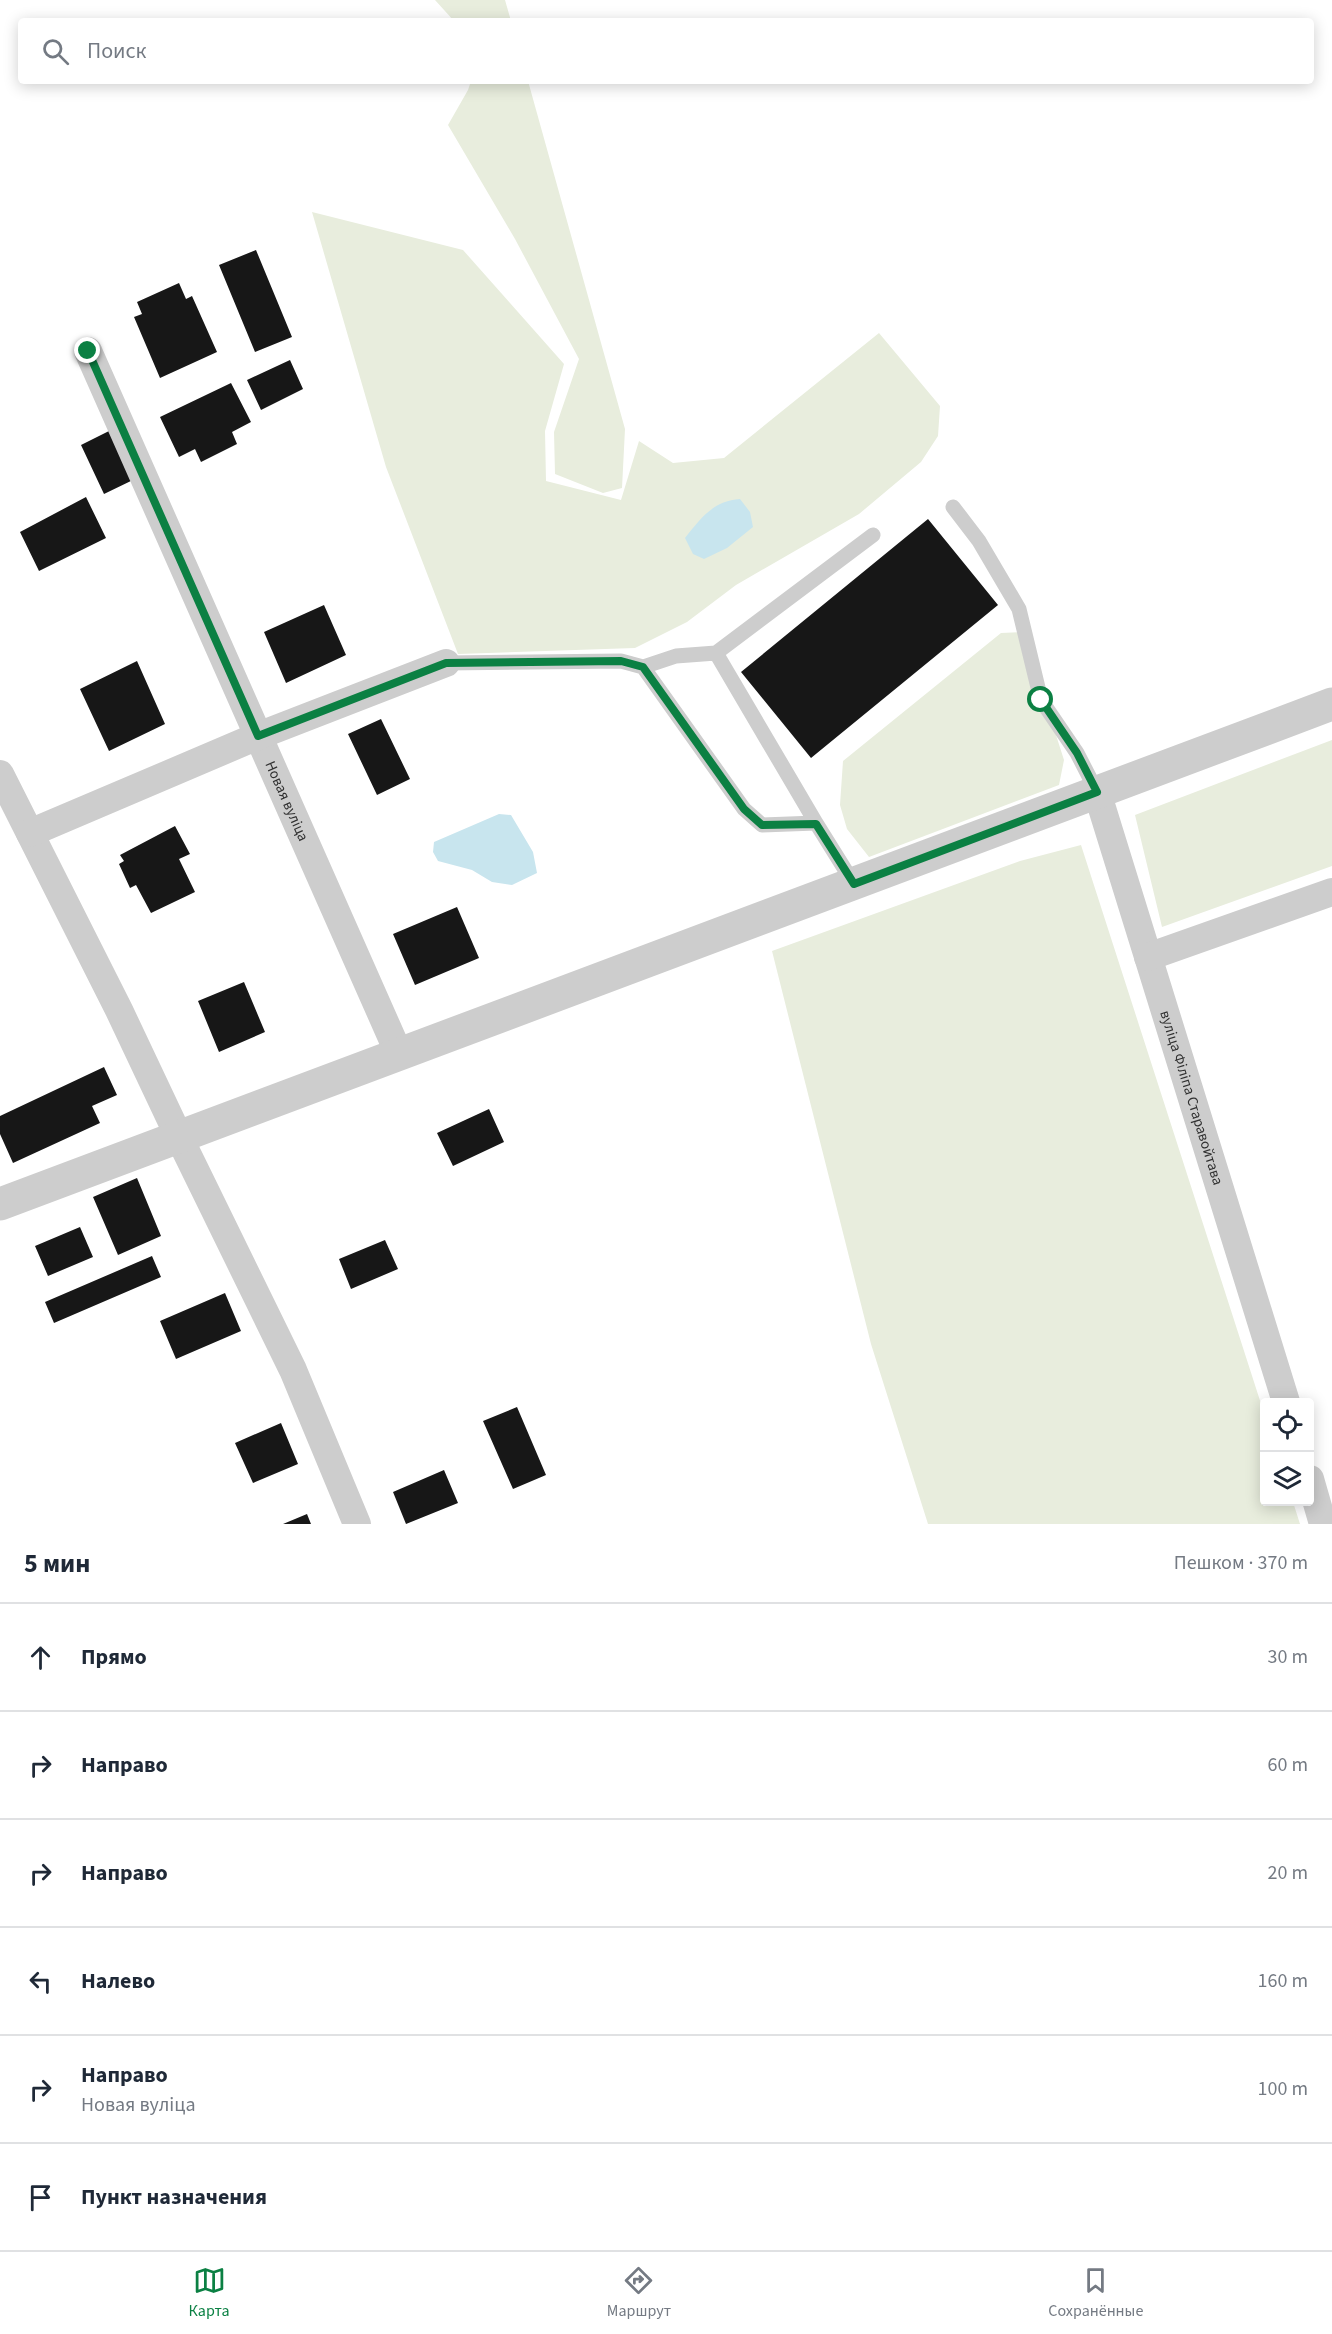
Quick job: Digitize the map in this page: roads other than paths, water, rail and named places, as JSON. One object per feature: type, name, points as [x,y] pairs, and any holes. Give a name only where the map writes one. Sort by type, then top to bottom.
[{"type":"street","name":"Новая вуліца","points":[[88,351],[399,1054]]},
{"type":"street","points":[[30,833],[258,736],[446,663]]},
{"type":"street","points":[[0,1204],[1332,704]]},
{"type":"street","points":[[0,774],[119,1010],[293,1370],[357,1524]]},
{"type":"street","name":"вуліца Філіпа Старавойтава","points":[[1097,792],[1285,1398]]},
{"type":"street","points":[[1148,957],[1332,892]]},
{"type":"street","points":[[1314,1493],[1323,1524]]},
{"type":"lane","points":[[953,507],[978,541],[1019,609],[1041,700],[1077,753],[1097,792]]},
{"type":"lane","points":[[446,663],[621,661],[643,667],[676,656],[716,653],[873,535]]},
{"type":"lane","points":[[716,653],[816,824],[854,884]]},
{"type":"lane","points":[[643,667],[750,814],[762,825],[816,824]]},
{"type":"water","points":[[740,499],[750,512],[753,527],[727,548],[704,559],[693,554],[685,538],[715,507]]},
{"type":"water","points":[[499,814],[511,815],[533,852],[537,873],[512,885],[492,882],[472,870],[438,861],[433,852],[434,842]]}]
